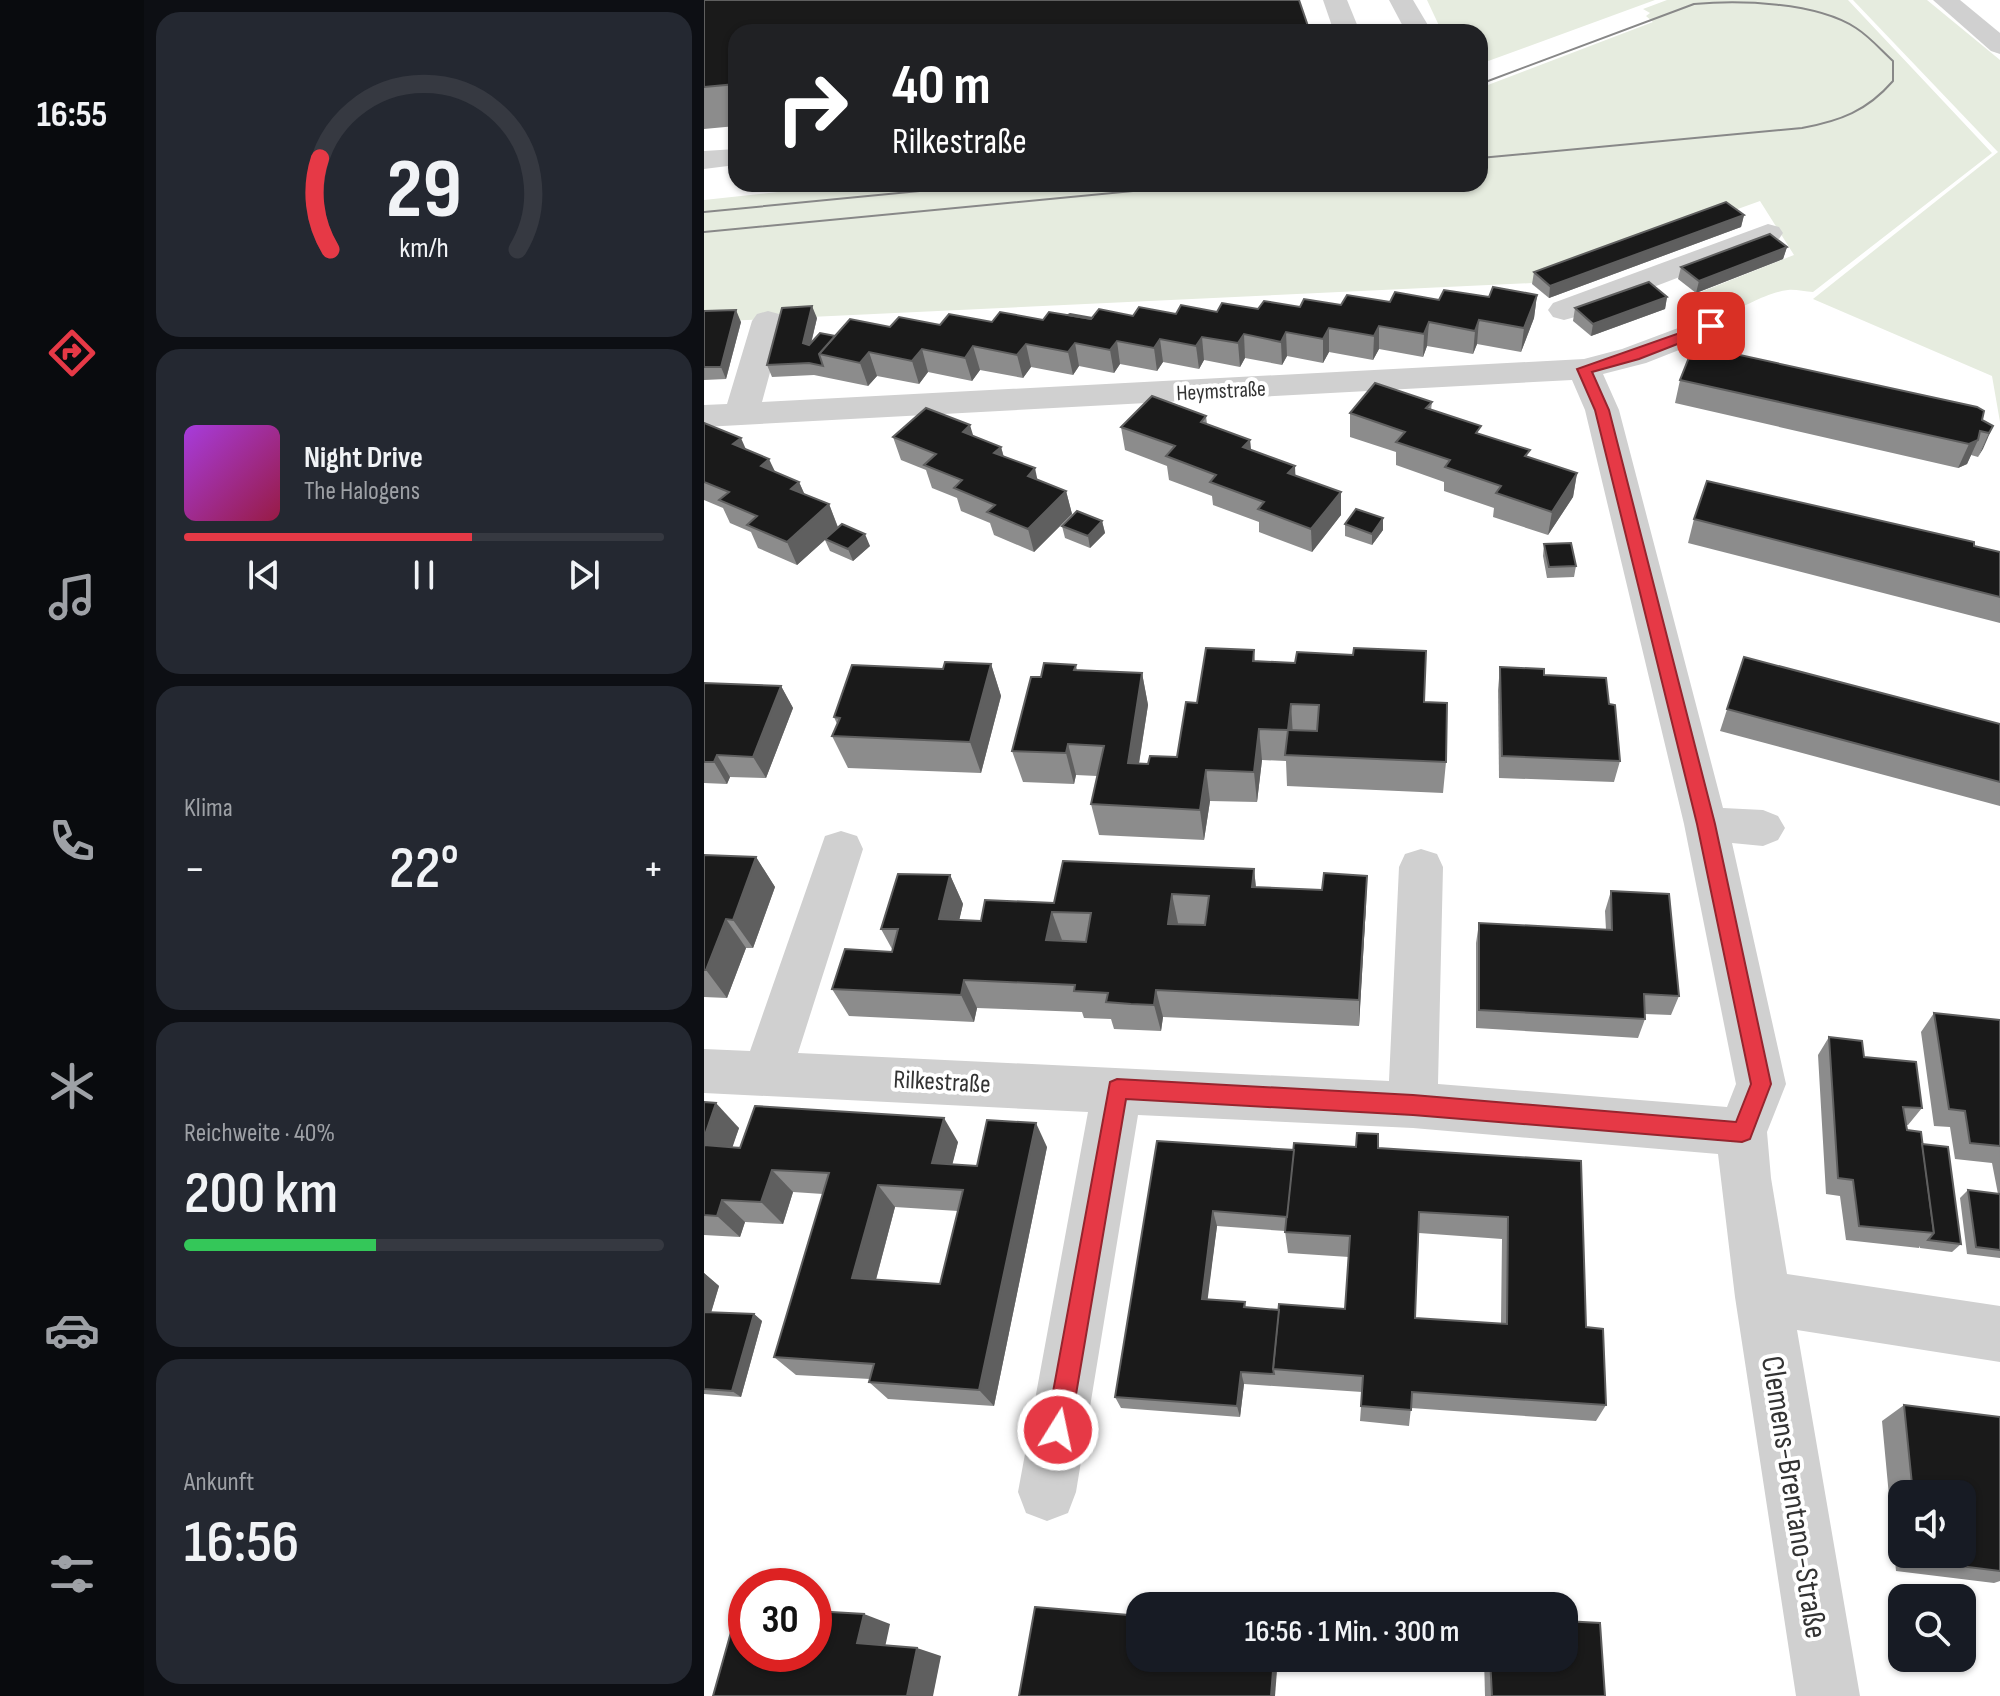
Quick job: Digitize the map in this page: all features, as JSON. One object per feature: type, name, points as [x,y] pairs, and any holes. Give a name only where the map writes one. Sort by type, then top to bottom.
[{"type":"street","points":[[1335,0],[1344,24]]},
{"type":"street","points":[[1401,0],[1414,24]]},
{"type":"street","points":[[1945,0],[2000,46]]},
{"type":"street","points":[[704,160],[728,158]]},
{"type":"street","points":[[1564,310],[1690,305],[1768,233]]},
{"type":"street","name":"Heymstraße","points":[[704,416],[1584,369],[1634,356],[1690,305]]},
{"type":"street","points":[[741,415],[768,321]]},
{"type":"street","name":"Clemens-Brentano-Straße","points":[[1584,369],[1602,410],[1706,824],[1761,1084],[1742,1132],[1745,1178],[1828,1696]]},
{"type":"street","points":[[1706,824],[1763,828]]},
{"type":"street","points":[[767,1073],[841,849]]},
{"type":"street","points":[[1413,1105],[1421,867]]},
{"type":"street","name":"Rilkestraße","points":[[704,1071],[1413,1105],[1742,1132]]},
{"type":"street","points":[[1047,1492],[1117,1089]]},
{"type":"street","points":[[1762,1297],[2000,1334]]},
{"type":"shaded area","points":[[1427,0],[1655,0],[1488,61],[1488,24],[1438,24]]},
{"type":"shaded area","points":[[1667,0],[1848,0],[1992,153],[1813,292],[1788,290],[1731,309],[1709,304],[1696,294],[1794,255],[1760,201],[1532,283],[704,322],[704,200],[778,192],[1488,192],[1488,85],[1653,22],[1646,16],[1650,13],[1643,9]]},
{"type":"shaded area","points":[[1853,0],[1927,0],[2000,60],[2000,422],[1992,376],[1813,299],[1998,152]]},
{"type":"building","points":[[704,0],[1299,0],[1307,24],[728,24],[728,85],[704,87]]},
{"type":"building","points":[[1726,202],[1744,215],[1550,286],[1534,272]]},
{"type":"building","points":[[1770,234],[1787,247],[1699,281],[1681,267]]},
{"type":"building","points":[[1649,282],[1667,297],[1593,324],[1575,308]]},
{"type":"building","points":[[1493,287],[1537,295],[1524,328],[1479,320],[1475,331],[1429,322],[1424,334],[1379,326],[1374,336],[1329,328],[1323,339],[1286,332],[1281,342],[1244,334],[1238,343],[1202,337],[1196,346],[1160,339],[1154,348],[1117,341],[1110,350],[1075,343],[1068,352],[1026,344],[1017,355],[973,346],[965,358],[922,349],[912,361],[869,352],[860,363],[819,354],[850,319],[890,327],[899,317],[940,325],[949,314],[992,322],[1000,312],[1043,320],[1049,312],[1091,319],[1099,309],[1133,316],[1139,307],[1176,314],[1181,305],[1217,312],[1222,303],[1258,309],[1264,301],[1300,307],[1304,299],[1341,305],[1347,295],[1390,302],[1395,292],[1439,300],[1444,290],[1489,297]]},
{"type":"building","points":[[812,306],[803,343],[809,345],[820,333],[835,336],[819,354],[823,366],[809,363],[767,365],[782,308]]},
{"type":"building","points":[[736,310],[721,367],[704,367],[704,311]]},
{"type":"building","points":[[1694,345],[1977,407],[1984,411],[1982,420],[1993,426],[1989,433],[1980,431],[1978,440],[1969,444],[1680,380]]},
{"type":"building","points":[[1375,383],[1432,402],[1426,408],[1481,426],[1476,433],[1530,450],[1525,456],[1577,473],[1552,512],[1496,493],[1501,486],[1445,467],[1450,460],[1396,442],[1405,432],[1350,413]]},
{"type":"building","points":[[1152,396],[1206,416],[1201,422],[1250,440],[1243,447],[1295,466],[1288,473],[1341,492],[1311,529],[1258,509],[1264,502],[1210,482],[1216,475],[1166,456],[1175,446],[1121,427]]},
{"type":"building","points":[[926,408],[970,425],[963,432],[1001,447],[994,453],[1035,468],[1028,476],[1066,491],[1028,529],[987,512],[995,505],[954,488],[962,480],[924,465],[936,454],[893,437]]},
{"type":"building","points":[[704,423],[741,438],[733,444],[769,459],[761,466],[799,482],[791,489],[829,504],[787,542],[747,525],[757,516],[719,500],[729,492],[704,482]]},
{"type":"building","points":[[1707,481],[1974,542],[1974,546],[2000,552],[2000,597],[1694,519]]},
{"type":"building","points":[[1356,509],[1383,518],[1372,534],[1345,524]]},
{"type":"building","points":[[1077,511],[1102,521],[1088,536],[1062,526]]},
{"type":"building","points":[[842,524],[865,534],[848,549],[825,539]]},
{"type":"building","points":[[1571,543],[1576,566],[1549,567],[1544,544]]},
{"type":"building","points":[[1206,648],[1254,650],[1253,661],[1295,663],[1297,652],[1353,655],[1354,648],[1426,651],[1424,702],[1447,703],[1446,762],[1285,755],[1288,730],[1259,729],[1254,772],[1206,770],[1200,810],[1091,804],[1104,746],[1068,744],[1066,753],[1012,751],[1031,677],[1041,677],[1044,663],[1076,665],[1074,670],[1142,673],[1128,763],[1148,764],[1150,756],[1177,757],[1186,702],[1197,703]],"holes":[[[1291,704],[1319,705],[1317,731],[1288,730]]]},
{"type":"building","points":[[1744,657],[2000,724],[2000,782],[1727,709]]},
{"type":"building","points":[[945,662],[991,664],[970,742],[832,736],[840,718],[834,717],[852,665],[943,669]]},
{"type":"building","points":[[1500,667],[1544,669],[1544,675],[1606,678],[1609,704],[1615,705],[1620,761],[1502,756]]},
{"type":"building","points":[[704,683],[781,686],[753,757],[717,755],[714,762],[704,762]]},
{"type":"building","points":[[704,855],[756,857],[733,920],[726,919],[706,970],[704,970]]},
{"type":"building","points":[[1063,861],[1254,869],[1252,887],[1322,890],[1324,873],[1367,876],[1359,1000],[1156,990],[1154,1005],[1131,1004],[1106,1002],[1108,993],[1074,991],[1075,985],[964,980],[961,995],[832,989],[845,949],[892,952],[898,929],[881,929],[898,874],[950,875],[939,919],[981,921],[985,900],[1054,903]],"holes":[[[1172,894],[1209,896],[1205,925],[1168,924]],[[1052,912],[1091,913],[1086,942],[1046,940]]]},
{"type":"building","points":[[1611,891],[1669,894],[1679,996],[1644,994],[1645,1019],[1479,1010],[1479,923],[1612,930]]},
{"type":"building","points":[[1934,1013],[2000,1020],[2000,1146],[1970,1143],[1965,1111],[1949,1109]]},
{"type":"building","points":[[1829,1037],[1862,1041],[1864,1057],[1916,1062],[1922,1108],[1903,1107],[1907,1130],[1921,1132],[1934,1233],[1859,1226],[1853,1180],[1838,1178]]},
{"type":"building","points":[[704,1102],[716,1103],[704,1138]]},
{"type":"building","points":[[755,1106],[944,1118],[932,1163],[977,1166],[987,1120],[1036,1123],[979,1390],[869,1382],[874,1364],[774,1357],[829,1173],[772,1170],[761,1202],[722,1200],[717,1216],[704,1215],[704,1145],[740,1148]],"holes":[[[878,1185],[963,1190],[940,1284],[852,1278]]]},
{"type":"building","points":[[1357,1133],[1378,1134],[1378,1148],[1581,1161],[1586,1327],[1603,1329],[1606,1405],[1412,1392],[1411,1410],[1361,1406],[1363,1376],[1273,1369],[1279,1304],[1345,1309],[1350,1236],[1285,1232],[1294,1143],[1356,1147]],"holes":[[[1419,1212],[1508,1217],[1507,1324],[1415,1318]]]},
{"type":"building","points":[[1157,1141],[1294,1150],[1287,1217],[1213,1211],[1202,1299],[1245,1302],[1244,1307],[1279,1310],[1274,1374],[1241,1372],[1237,1406],[1115,1397]]},
{"type":"building","points":[[1922,1144],[1948,1147],[1961,1244],[1928,1240],[1934,1233]]},
{"type":"building","points":[[1968,1190],[2000,1194],[2000,1250],[1976,1247]]},
{"type":"building","points":[[704,1312],[754,1314],[732,1391],[704,1389]]},
{"type":"building","points":[[1904,1405],[2000,1417],[2000,1571],[1976,1568],[1976,1480],[1912,1480]]},
{"type":"building","points":[[1035,1607],[1126,1615],[1126,1672],[1273,1672],[1271,1696],[1019,1696]]},
{"type":"building","points":[[832,1612],[864,1614],[857,1643],[917,1648],[907,1696],[713,1696],[728,1643],[728,1672],[832,1672]]},
{"type":"building","points":[[1578,1622],[1600,1623],[1605,1696],[1492,1696],[1491,1672],[1578,1672]]},
{"type":"tram line","points":[[1488,81],[1694,4],[1713,3],[1777,5],[1839,19],[1871,39],[1893,61],[1893,81],[1873,100],[1841,118],[1816,125],[1488,157]]},
{"type":"tram line","points":[[704,212],[910,192]]},
{"type":"tram line","points":[[704,232],[1122,192]]},
{"type":"route","points":[[1058,1430],[1117,1089],[1413,1105],[1742,1132],[1761,1084],[1706,824],[1602,410],[1584,369],[1634,356],[1711,326]]}]
